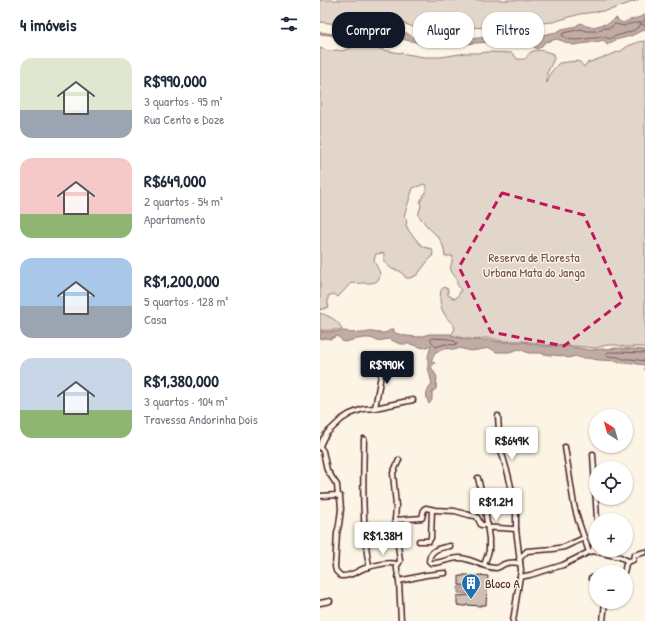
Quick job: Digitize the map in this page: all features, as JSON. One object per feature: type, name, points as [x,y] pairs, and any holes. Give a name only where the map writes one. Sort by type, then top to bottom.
[{"type":"street","points":[[375,408],[384,359]]},
{"type":"street","points":[[397,566],[393,563],[364,568],[348,576],[341,576],[336,571],[335,567],[341,509],[340,498],[337,496],[337,485],[328,473],[323,451],[320,446],[327,433],[342,419],[356,411],[413,400]]},
{"type":"street","points":[[498,416],[500,446],[516,508],[516,529],[520,577],[513,621]]},
{"type":"street","points":[[364,439],[364,521],[365,541],[370,567]]},
{"type":"street","points":[[565,447],[574,506],[584,538],[589,548]]},
{"type":"street","points":[[593,454],[597,513]]},
{"type":"street","points":[[399,460],[393,473],[396,506],[395,520],[400,561],[397,566],[401,621]]},
{"type":"street","points":[[478,478],[483,495],[490,543],[484,565]]},
{"type":"street","points":[[483,495],[512,490]]},
{"type":"street","points":[[320,496],[337,496]]},
{"type":"street","points":[[395,520],[422,518],[426,508],[432,510],[451,510],[475,516],[481,525],[495,528],[516,529]]},
{"type":"street","points":[[419,541],[429,540],[431,538],[432,510]]},
{"type":"street","points":[[450,546],[434,551],[430,555],[429,561],[433,563],[460,558],[497,568],[509,562],[519,561],[527,551],[553,549],[584,538]]},
{"type":"street","points":[[625,565],[626,562],[633,560],[633,556],[635,554],[645,552]]},
{"type":"street","points":[[520,577],[562,564],[589,553]]},
{"type":"street","points":[[620,557],[628,561]]},
{"type":"street","points":[[399,581],[426,575],[445,573]]},
{"type":"street","points":[[320,603],[330,601]]},
{"type":"street","points":[[603,621],[604,609]]},
{"type":"highlighted area","points":[[502,193],[584,215],[623,301],[564,346],[491,332],[459,267]]},
{"type":"green space","points":[[320,0],[638,0],[610,10],[580,14],[553,22],[544,23],[544,12],[482,12],[482,27],[474,28],[474,12],[413,12],[413,27],[405,24],[405,12],[332,12],[332,23],[320,22]]},
{"type":"green space","name":"Reserva de Floresta Urbana Mata do Janga","points":[[645,41],[645,347],[607,345],[596,348],[545,345],[524,341],[502,341],[491,338],[483,338],[478,340],[451,335],[455,329],[441,308],[441,290],[444,287],[448,289],[448,295],[455,299],[461,290],[457,284],[457,279],[451,270],[453,256],[445,256],[441,241],[418,215],[421,206],[420,202],[427,189],[425,184],[413,188],[404,216],[407,221],[406,225],[409,231],[420,244],[424,247],[432,249],[433,252],[432,257],[417,275],[406,278],[400,271],[392,269],[384,262],[384,253],[376,254],[374,260],[380,273],[380,278],[377,281],[372,283],[351,283],[338,297],[334,294],[328,296],[329,307],[320,310],[320,48],[328,51],[342,51],[351,48],[378,48],[424,57],[441,57],[466,53],[488,52],[512,53],[517,59],[525,59],[531,52],[537,50],[554,54],[554,59],[547,73],[547,83],[551,72],[559,63],[577,61],[584,67],[587,63],[621,51],[638,42]]},
{"type":"green space","points":[[320,313],[336,321],[342,330],[320,330]]},
{"type":"water","points":[[645,15],[645,29],[631,36],[615,40],[607,45],[604,40],[573,45],[557,39],[544,43],[544,34],[577,26],[581,23],[591,27],[608,24],[616,18],[623,23]]},
{"type":"water","points":[[320,32],[332,34],[332,35],[320,34]]},
{"type":"water","points":[[405,33],[413,37],[413,41],[405,40]]},
{"type":"water","points":[[474,38],[482,38],[482,42],[474,43]]},
{"type":"water","points":[[393,328],[395,333],[406,336],[419,337],[429,334],[450,334],[467,340],[524,342],[543,346],[566,346],[590,350],[617,348],[645,350],[645,365],[580,358],[576,356],[568,358],[541,353],[529,353],[519,349],[509,352],[496,352],[490,348],[471,351],[459,348],[455,350],[444,349],[438,352],[436,351],[431,361],[435,363],[431,367],[437,377],[436,389],[432,392],[432,400],[429,404],[427,391],[432,384],[428,367],[428,357],[431,345],[424,348],[410,344],[400,344],[389,339],[377,341],[370,338],[361,338],[343,342],[336,336],[331,339],[320,339],[320,331],[383,333],[388,332]]},
{"type":"water","points":[[458,587],[471,587],[471,594],[458,593]]},
{"type":"building","points":[[459,576],[488,576],[486,605],[457,605],[457,596],[472,595],[472,586],[459,585]]},
{"type":"place","name":"Bloco A","points":[[471,600]]}]
